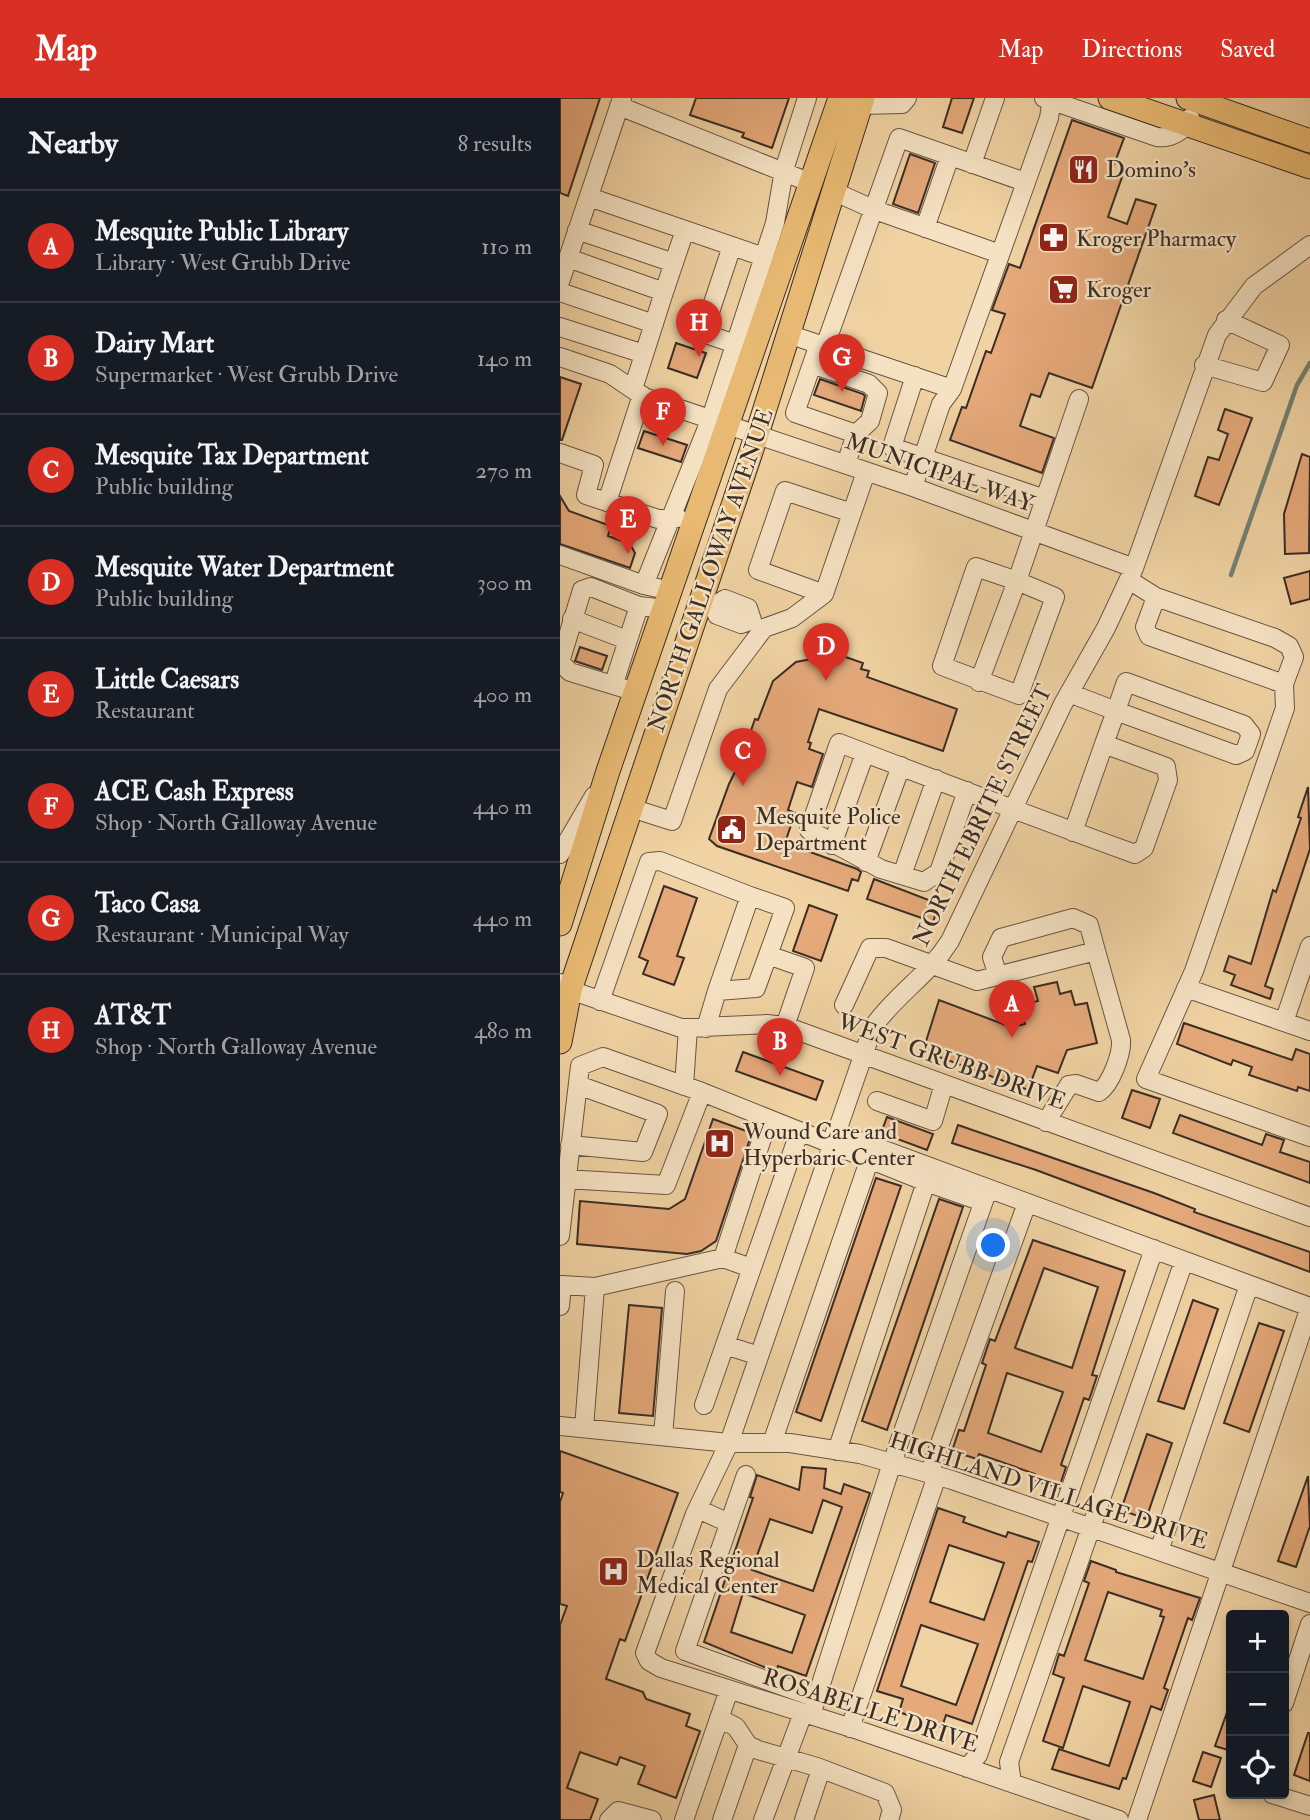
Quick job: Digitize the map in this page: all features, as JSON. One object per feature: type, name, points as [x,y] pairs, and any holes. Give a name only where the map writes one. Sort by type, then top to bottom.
[{"type":"main road","points":[[1110,98],[1310,167]]},
{"type":"main road","points":[[1194,99],[1310,141]]},
{"type":"main road","name":"NORTH GALLOWAY AVENUE","points":[[560,924],[608,771],[695,523],[696,490],[744,347],[811,183],[854,101]]},
{"type":"main road","name":"NORTH GALLOWAY AVENUE","points":[[560,1042],[564,988],[707,604],[833,191],[854,101]]},
{"type":"main road","points":[[811,183],[833,191]]},
{"type":"main road","points":[[668,600],[707,604]]},
{"type":"street","points":[[732,246],[703,333],[744,347],[764,257],[775,223],[784,172],[807,98]]},
{"type":"street","points":[[854,101],[902,104],[906,98]]},
{"type":"street","points":[[972,164],[995,98]]},
{"type":"street","points":[[913,488],[941,404],[952,389],[1049,118],[1049,99],[1166,138],[1187,125],[1194,99]]},
{"type":"street","points":[[560,282],[621,102],[811,183]]},
{"type":"street","points":[[856,434],[795,413],[812,364],[875,210],[899,138],[1025,182]]},
{"type":"street","points":[[925,228],[950,156]]},
{"type":"street","points":[[833,191],[875,210],[1000,254]]},
{"type":"street","points":[[589,197],[764,257]]},
{"type":"street","points":[[578,230],[674,263]]},
{"type":"street","points":[[607,502],[637,392],[644,354],[685,230]]},
{"type":"street","name":"NORTH EBRITE STREET","points":[[655,1622],[698,1509],[729,1443],[873,1027],[890,1002],[935,965],[950,941],[1069,693],[1132,574],[1204,365],[1226,320],[1254,286],[1310,245]]},
{"type":"street","points":[[568,258],[664,292]]},
{"type":"street","points":[[560,292],[654,324]]},
{"type":"street","points":[[1204,365],[1263,383],[1280,345],[1226,320]]},
{"type":"street","points":[[560,327],[644,354]]},
{"type":"street","points":[[788,334],[952,389]]},
{"type":"street","name":"MUNICIPAL WAY","points":[[560,357],[610,374],[637,392],[1034,531],[1132,574],[1156,597],[1275,638],[1289,646],[1294,657],[1284,684],[1285,708],[1194,971],[1146,1079],[1310,1137]]},
{"type":"street","points":[[812,364],[869,384],[878,393],[870,421],[856,434],[846,464]]},
{"type":"street","points":[[915,376],[891,447],[1045,499]]},
{"type":"street","points":[[979,682],[1017,581],[1079,399]]},
{"type":"street","points":[[560,453],[594,465],[586,495],[658,519],[672,516],[695,523]]},
{"type":"street","points":[[707,604],[717,615],[741,624],[758,624],[792,618],[824,594],[866,472]]},
{"type":"street","points":[[644,585],[672,516],[696,490]]},
{"type":"street","points":[[824,594],[758,570],[780,504],[785,491],[852,513]]},
{"type":"street","points":[[560,555],[644,585],[668,600]]},
{"type":"street","points":[[976,567],[1017,581],[1055,597],[1019,695],[942,666],[976,567]]},
{"type":"street","points":[[636,692],[614,683],[595,682],[563,668],[560,656],[572,619],[586,587],[639,606],[668,600]]},
{"type":"street","points":[[1156,597],[1145,627],[1149,636],[1284,684]]},
{"type":"street","points":[[614,683],[639,606]]},
{"type":"street","points":[[572,619],[627,640]]},
{"type":"street","points":[[631,808],[672,821],[718,689],[758,624]]},
{"type":"street","points":[[1069,693],[1116,711],[1236,755],[1245,751],[1251,734],[1244,725],[1126,682],[1116,711],[1073,832]]},
{"type":"street","points":[[967,791],[939,872],[924,882],[866,862],[808,830],[839,743],[1013,808],[1073,832],[1135,854],[1144,848],[1168,780],[1166,767],[1104,744]]},
{"type":"street","points":[[832,845],[864,753]]},
{"type":"street","points":[[866,862],[901,766]]},
{"type":"street","points":[[560,854],[566,832],[608,771]]},
{"type":"street","points":[[902,875],[936,779]]},
{"type":"street","points":[[600,1001],[649,862],[660,861],[785,908],[756,988],[718,991]]},
{"type":"street","points":[[684,1086],[697,1028],[718,991],[750,896]]},
{"type":"street","points":[[998,976],[992,957],[1001,938],[1073,918],[1088,925],[1121,1040],[1119,1054],[1105,1088],[1099,1092],[1076,1084],[1069,1085],[1046,1122]]},
{"type":"street","points":[[1284,1022],[1310,946]]},
{"type":"street","points":[[844,1006],[870,948],[886,948],[977,981],[1096,951]]},
{"type":"street","points":[[768,955],[805,968],[785,1026]]},
{"type":"street","name":"WEST GRUBB DRIVE","points":[[564,988],[665,1025],[697,1028],[767,1024],[785,1026],[1310,1217]]},
{"type":"street","points":[[1186,988],[1310,1031]]},
{"type":"street","points":[[560,1236],[563,1179],[580,1066],[603,1057],[702,1092],[799,1133],[833,1139],[985,1195]]},
{"type":"street","points":[[877,1101],[933,1121],[944,1084]]},
{"type":"street","points":[[570,1145],[643,1152],[658,1114],[578,1085]]},
{"type":"street","points":[[563,1179],[666,1185],[702,1092]]},
{"type":"street","points":[[723,1258],[768,1120]]},
{"type":"street","points":[[704,1405],[799,1133]]},
{"type":"street","points":[[833,1139],[869,1161],[926,1182],[1027,1203],[1310,1307],[1137,1820]]},
{"type":"street","points":[[772,1443],[869,1161]]},
{"type":"street","points":[[837,1451],[926,1182]]},
{"type":"street","points":[[763,1820],[786,1758],[810,1709],[985,1195]]},
{"type":"street","points":[[850,1728],[933,1475],[1027,1203]]},
{"type":"street","points":[[967,1768],[978,1755],[1154,1249]]},
{"type":"street","points":[[560,1306],[562,1285],[595,1287],[723,1258],[751,1268]]},
{"type":"street","points":[[1012,1783],[1009,1762],[1184,1261]]},
{"type":"street","points":[[1159,1551],[1249,1285]]},
{"type":"street","points":[[584,1428],[595,1287]]},
{"type":"street","points":[[663,1436],[675,1291]]},
{"type":"street","points":[[725,1345],[758,1356]]},
{"type":"street","name":"HIGHLAND VILLAGE DRIVE","points":[[560,1426],[729,1443],[772,1443],[837,1451],[892,1463],[1061,1517],[1310,1603]]},
{"type":"street","points":[[746,1475],[685,1651],[810,1709]]},
{"type":"street","points":[[698,1509],[729,1523]]},
{"type":"street","name":"ROSABELLE DRIVE","points":[[655,1622],[645,1653],[649,1661],[729,1690],[810,1709],[850,1728],[1119,1820]]},
{"type":"street","points":[[1289,1688],[1310,1624]]},
{"type":"street","points":[[684,1820],[729,1690]]},
{"type":"street","points":[[719,1718],[736,1727],[748,1745],[885,1793],[892,1810],[889,1820]]},
{"type":"street","points":[[722,1820],[748,1745]]},
{"type":"street","points":[[804,1820],[821,1769]]},
{"type":"street","points":[[1287,1799],[1310,1807]]},
{"type":"street","points":[[609,1820],[618,1811],[652,1820]]},
{"type":"building","points":[[560,98],[600,98],[568,196],[560,193]]},
{"type":"building","points":[[696,98],[789,98],[772,148],[742,137],[744,133],[690,115]]},
{"type":"building","points":[[952,98],[974,98],[962,133],[943,127]]},
{"type":"building","name":"Kroger","points":[[1072,120],[1124,138],[1111,173],[1122,177],[1108,217],[1127,224],[1136,199],[1156,205],[1092,388],[1049,373],[1040,397],[1031,394],[1020,426],[1054,438],[1042,473],[950,440],[962,407],[966,408],[986,351],[991,353],[1005,314],[992,310],[1009,264],[1020,268]]},
{"type":"building","points":[[910,154],[935,163],[918,213],[893,204]]},
{"type":"building","points":[[676,343],[706,353],[697,378],[668,368]]},
{"type":"building","points":[[560,377],[581,384],[562,440],[560,440]]},
{"type":"building","points":[[820,379],[863,394],[865,396],[861,411],[814,395]]},
{"type":"building","points":[[1225,409],[1252,418],[1219,505],[1195,496],[1208,457],[1219,460],[1228,434],[1218,430]]},
{"type":"building","points":[[644,431],[687,445],[681,462],[638,448]]},
{"type":"building","points":[[1302,454],[1310,457],[1309,553],[1285,554],[1284,514]]},
{"type":"building","points":[[560,496],[569,511],[611,526],[608,536],[630,544],[635,553],[630,568],[560,544]]},
{"type":"building","points":[[1310,571],[1310,599],[1291,604],[1284,578]]},
{"type":"building","points":[[580,647],[607,656],[602,670],[575,661]]},
{"type":"building","points":[[837,654],[863,663],[861,669],[869,671],[867,677],[957,709],[943,751],[819,709],[808,742],[811,743],[809,749],[823,754],[812,787],[797,782],[788,810],[795,813],[785,843],[861,872],[858,881],[852,879],[848,891],[717,846],[709,839],[729,784],[751,740],[748,739],[755,719],[758,720],[773,681],[796,662]]},
{"type":"building","points":[[1308,787],[1310,849],[1265,986],[1273,989],[1270,999],[1231,985],[1235,975],[1224,971],[1229,956],[1251,964],[1273,890],[1276,892],[1301,818],[1298,817]]},
{"type":"building","points":[[874,879],[939,904],[933,922],[867,899]]},
{"type":"building","points":[[664,886],[697,898],[677,956],[684,958],[674,985],[643,974],[648,961],[639,957]]},
{"type":"building","points":[[809,905],[837,915],[821,961],[793,951]]},
{"type":"building","points":[[1057,982],[1060,994],[1071,991],[1075,1005],[1087,1003],[1097,1043],[1067,1050],[1058,1073],[1037,1066],[1028,1090],[923,1051],[939,1000],[1011,1027],[1025,1024],[1020,1005],[1038,1001],[1034,987]]},
{"type":"building","points":[[1184,1023],[1292,1060],[1296,1049],[1310,1054],[1310,1091],[1298,1087],[1297,1091],[1249,1075],[1252,1067],[1233,1060],[1231,1065],[1177,1044]]},
{"type":"building","points":[[743,1052],[823,1081],[816,1100],[736,1071]]},
{"type":"building","points":[[1132,1090],[1160,1099],[1150,1128],[1122,1118]]},
{"type":"building","points":[[1180,1115],[1262,1145],[1266,1134],[1284,1140],[1280,1152],[1310,1162],[1310,1183],[1173,1133]]},
{"type":"building","points":[[887,1117],[933,1134],[927,1150],[881,1133]]},
{"type":"building","points":[[713,1119],[752,1133],[716,1241],[701,1251],[687,1254],[577,1244],[580,1201],[669,1209],[685,1199]]},
{"type":"building","points":[[958,1125],[1154,1193],[1195,1209],[1194,1212],[1310,1252],[1310,1272],[1036,1170],[952,1143]]},
{"type":"building","points":[[876,1178],[901,1186],[821,1421],[796,1412]]},
{"type":"building","points":[[939,1199],[963,1207],[887,1430],[862,1421]]},
{"type":"building","points":[[1033,1240],[1125,1271],[1092,1375],[1097,1376],[1089,1400],[1084,1398],[1061,1465],[1066,1467],[1059,1488],[1033,1480],[1035,1474],[979,1454],[977,1459],[952,1451],[959,1430],[964,1431],[986,1365],[982,1363],[990,1339],[995,1341]],"holes":[[[1044,1268],[1098,1287],[1072,1368],[1015,1348]],[[1007,1373],[1063,1392],[1041,1452],[988,1433]]]},
{"type":"building","points":[[1193,1300],[1218,1309],[1184,1409],[1158,1401]]},
{"type":"building","points":[[629,1305],[662,1308],[653,1416],[619,1413]]},
{"type":"building","points":[[1259,1323],[1284,1331],[1249,1432],[1224,1423]]},
{"type":"building","points":[[1147,1434],[1172,1443],[1146,1519],[1121,1510]]},
{"type":"building","points":[[560,1451],[678,1493],[625,1641],[620,1639],[606,1679],[643,1692],[646,1699],[690,1714],[686,1726],[700,1731],[676,1798],[638,1784],[645,1766],[620,1757],[617,1765],[580,1752],[567,1788],[598,1799],[590,1820],[560,1820],[560,1625],[567,1606],[560,1604],[560,1502],[563,1493],[560,1492]]},
{"type":"building","points":[[802,1467],[826,1469],[824,1488],[841,1494],[844,1484],[870,1493],[806,1676],[778,1666],[776,1672],[704,1642],[753,1498],[750,1497],[757,1475],[799,1490]],"holes":[[[823,1500],[842,1507],[813,1591],[752,1570],[770,1519],[812,1533]],[[743,1593],[805,1615],[792,1653],[731,1632]]]},
{"type":"building","points":[[1308,1476],[1310,1526],[1296,1567],[1278,1561]]},
{"type":"building","points":[[938,1508],[965,1517],[963,1522],[1006,1537],[1008,1532],[1039,1542],[1032,1562],[1028,1561],[972,1724],[946,1715],[942,1727],[899,1712],[903,1699],[877,1691]],"holes":[[[949,1545],[1004,1563],[984,1620],[930,1602]],[[921,1625],[978,1644],[956,1705],[901,1686]]]},
{"type":"building","points":[[1091,1561],[1116,1572],[1200,1598],[1192,1620],[1188,1618],[1164,1688],[1168,1690],[1161,1710],[1151,1706],[1126,1779],[1123,1778],[1119,1789],[1052,1769],[1059,1749],[1109,1766],[1130,1702],[1083,1686],[1063,1748],[1043,1741],[1064,1678],[1053,1674],[1059,1654],[1064,1656],[1089,1583],[1084,1581]],"holes":[[[1108,1592],[1162,1610],[1160,1616],[1164,1617],[1143,1679],[1085,1660]]]},
{"type":"building","points":[[1226,1715],[1226,1749],[1215,1746]]},
{"type":"building","points":[[1310,1733],[1310,1781],[1294,1775]]},
{"type":"building","points":[[1203,1752],[1221,1758],[1211,1787],[1193,1781]]},
{"type":"building","points":[[1214,1795],[1220,1820],[1199,1820],[1194,1800]]},
{"type":"waterway","points":[[1231,575],[1297,385],[1310,363]]},
{"type":"place","name":"Domino's","points":[[1083,169]]},
{"type":"place","name":"Kroger Pharmacy","points":[[1053,238]]},
{"type":"place","name":"Kroger","points":[[1063,289]]},
{"type":"place","name":"AT&T","points":[[699,357]]},
{"type":"place","name":"Taco Casa","points":[[842,392]]},
{"type":"place","name":"ACE Cash Express","points":[[663,446]]},
{"type":"place","name":"Little Caesars","points":[[628,554]]},
{"type":"place","name":"Mesquite Water Department","points":[[826,681]]},
{"type":"place","name":"Mesquite Tax Department","points":[[743,786]]},
{"type":"place","name":"Mesquite Police Department","points":[[732,829]]},
{"type":"place","name":"Mesquite Public Library","points":[[1012,1038]]},
{"type":"place","name":"Dairy Mart","points":[[780,1076]]},
{"type":"place","name":"Wound Care and Hyperbaric Center","points":[[720,1144]]},
{"type":"place","name":"Dallas Regional Medical Center","points":[[613,1572]]}]
